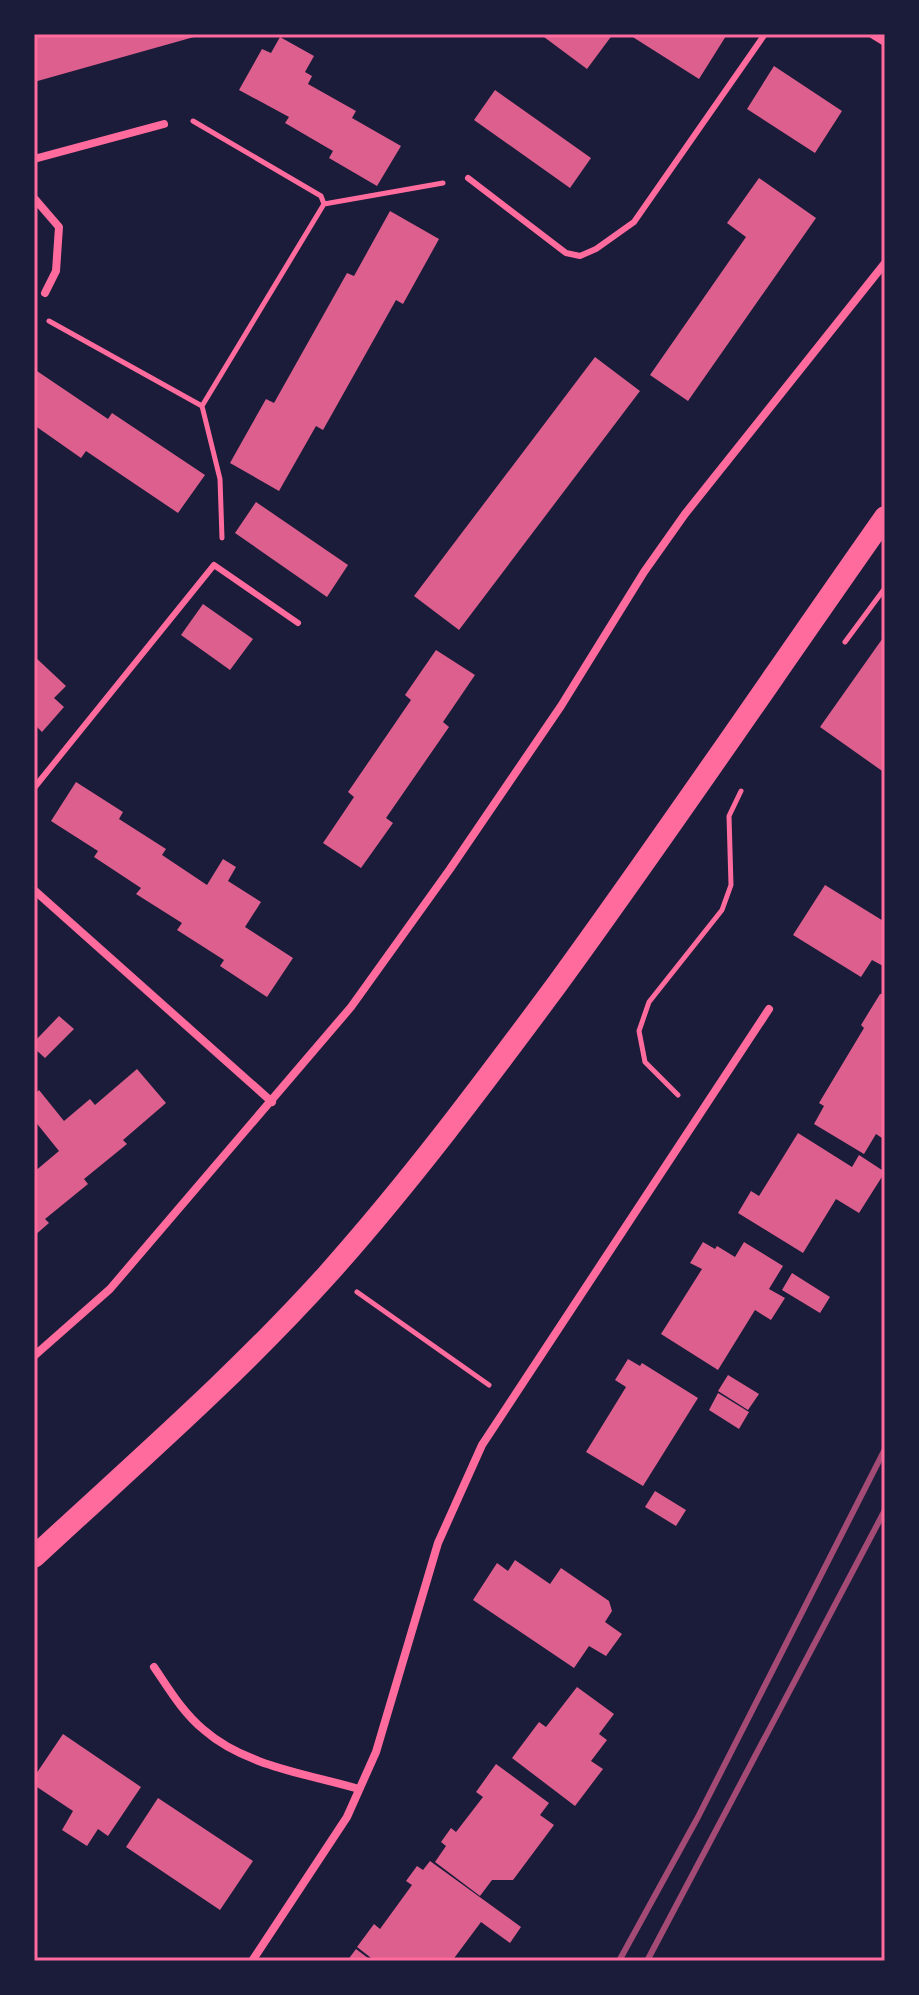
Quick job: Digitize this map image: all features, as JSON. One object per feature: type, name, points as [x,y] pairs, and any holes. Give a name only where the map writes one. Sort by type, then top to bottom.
[{"type":"highway","points":[[34,1557],[209,1396],[329,1273],[489,1077],[604,920],[885,517]]},
{"type":"street","points":[[872,34],[885,42]]},
{"type":"street","points":[[34,159],[164,124]]},
{"type":"street","points":[[34,198],[59,227],[56,271],[45,293]]},
{"type":"street","points":[[34,1356],[110,1289],[351,1007],[561,706],[644,572],[685,514],[885,263]]},
{"type":"street","points":[[34,890],[272,1102]]},
{"type":"street","points":[[252,1961],[326,1853],[347,1817],[376,1752],[438,1543],[482,1445],[769,1009]]},
{"type":"street","points":[[154,1667],[203,1730],[229,1749],[258,1761],[359,1789]]},
{"type":"lane","points":[[468,178],[566,253],[580,256],[596,249],[634,222],[765,34]]},
{"type":"lane","points":[[34,788],[214,565],[298,623]]},
{"type":"path","points":[[164,124],[191,119],[321,196],[324,204]]},
{"type":"path","points":[[214,565],[222,554],[220,479],[202,406],[324,204],[468,178]]},
{"type":"path","points":[[47,320],[202,406]]},
{"type":"path","points":[[840,650],[885,588]]},
{"type":"path","points":[[700,1113],[645,1062],[639,1031],[649,1002],[722,910],[731,885],[729,816],[743,788]]},
{"type":"path","points":[[329,1273],[510,1400]]},
{"type":"building","points":[[34,34],[201,34],[201,35],[34,82]]},
{"type":"building","points":[[540,34],[613,34],[587,69]]},
{"type":"building","points":[[628,34],[723,34],[726,36],[699,79]]},
{"type":"building","points":[[280,37],[314,56],[305,72],[312,76],[308,84],[356,111],[352,118],[401,146],[377,186],[329,158],[333,151],[285,123],[289,117],[239,90],[262,49],[271,53]]},
{"type":"building","points":[[774,66],[842,111],[815,153],[747,109]]},
{"type":"building","points":[[495,90],[591,158],[570,188],[474,120]]},
{"type":"building","points":[[759,178],[816,218],[688,401],[650,375],[746,237],[727,223]]},
{"type":"building","points":[[390,211],[439,239],[403,304],[396,300],[323,430],[316,426],[279,491],[230,463],[266,399],[274,403],[347,273],[354,276]]},
{"type":"building","points":[[595,357],[640,391],[459,630],[414,596]]},
{"type":"building","points":[[34,369],[108,419],[112,413],[205,475],[178,513],[86,451],[81,458],[34,425]]},
{"type":"building","points":[[256,502],[348,565],[327,597],[235,533]]},
{"type":"building","points":[[203,604],[253,639],[230,670],[181,635]]},
{"type":"building","points":[[885,635],[885,773],[820,727]]},
{"type":"building","points":[[436,650],[475,675],[443,722],[449,727],[386,818],[393,823],[361,868],[323,843],[354,797],[348,792],[411,700],[405,695]]},
{"type":"building","points":[[34,656],[66,686],[54,698],[64,707],[42,732],[34,724]]},
{"type":"building","points":[[76,782],[123,812],[119,819],[166,849],[162,855],[207,885],[223,859],[236,867],[228,881],[261,902],[245,927],[293,958],[267,997],[220,966],[224,960],[177,930],[182,923],[136,894],[141,888],[94,857],[98,851],[51,821]]},
{"type":"building","points":[[825,885],[885,922],[885,967],[872,960],[861,977],[793,935]]},
{"type":"building","points":[[885,993],[885,1140],[876,1134],[864,1154],[814,1124],[824,1106],[819,1103],[864,1028],[861,1025],[880,994]]},
{"type":"building","points":[[59,1016],[74,1029],[45,1058],[34,1048],[34,1042]]},
{"type":"building","points":[[137,1069],[166,1103],[123,1140],[127,1144],[84,1179],[88,1184],[45,1219],[49,1223],[34,1236],[34,1172],[59,1151],[34,1120],[34,1095],[39,1090],[64,1121],[90,1099],[95,1105]]},
{"type":"building","points":[[798,1133],[852,1167],[859,1155],[885,1172],[859,1213],[836,1199],[803,1253],[738,1213],[751,1191],[759,1196]]},
{"type":"building","points":[[703,1242],[735,1257],[744,1242],[783,1266],[769,1289],[785,1298],[771,1320],[755,1310],[718,1370],[661,1334],[702,1269],[690,1263]]},
{"type":"building","points":[[792,1273],[830,1297],[820,1313],[782,1290]]},
{"type":"building","points":[[628,1359],[640,1366],[642,1363],[698,1398],[643,1486],[586,1452],[626,1387],[615,1380]]},
{"type":"building","points":[[728,1375],[759,1394],[748,1410],[718,1391]]},
{"type":"building","points":[[718,1393],[749,1412],[739,1429],[709,1410]]},
{"type":"building","points":[[655,1491],[686,1510],[676,1526],[645,1507]]},
{"type":"building","points":[[515,1560],[550,1584],[561,1568],[609,1601],[612,1611],[605,1622],[622,1634],[606,1656],[589,1646],[574,1668],[473,1600],[497,1563],[508,1571]]},
{"type":"building","points":[[577,1687],[614,1714],[599,1734],[607,1740],[591,1761],[603,1769],[575,1806],[512,1758],[539,1722],[546,1727]]},
{"type":"building","points":[[63,1734],[141,1787],[108,1836],[98,1829],[87,1846],[62,1830],[73,1811],[34,1785],[34,1777]]},
{"type":"building","points":[[496,1764],[549,1803],[540,1815],[554,1825],[513,1880],[492,1880],[480,1896],[435,1862],[446,1846],[441,1842],[451,1828],[456,1832],[483,1797],[476,1792]]},
{"type":"building","points":[[158,1798],[253,1861],[220,1910],[126,1847]]},
{"type":"building","points":[[430,1861],[521,1927],[510,1943],[481,1922],[452,1961],[375,1961],[357,1947],[374,1924],[380,1929],[412,1885],[406,1881],[417,1866],[423,1870]]},
{"type":"building","points":[[356,1949],[372,1961],[347,1961]]},
{"type":"railway","points":[[619,1961],[698,1817],[885,1449]]},
{"type":"railway","points":[[647,1961],[885,1510]]}]
